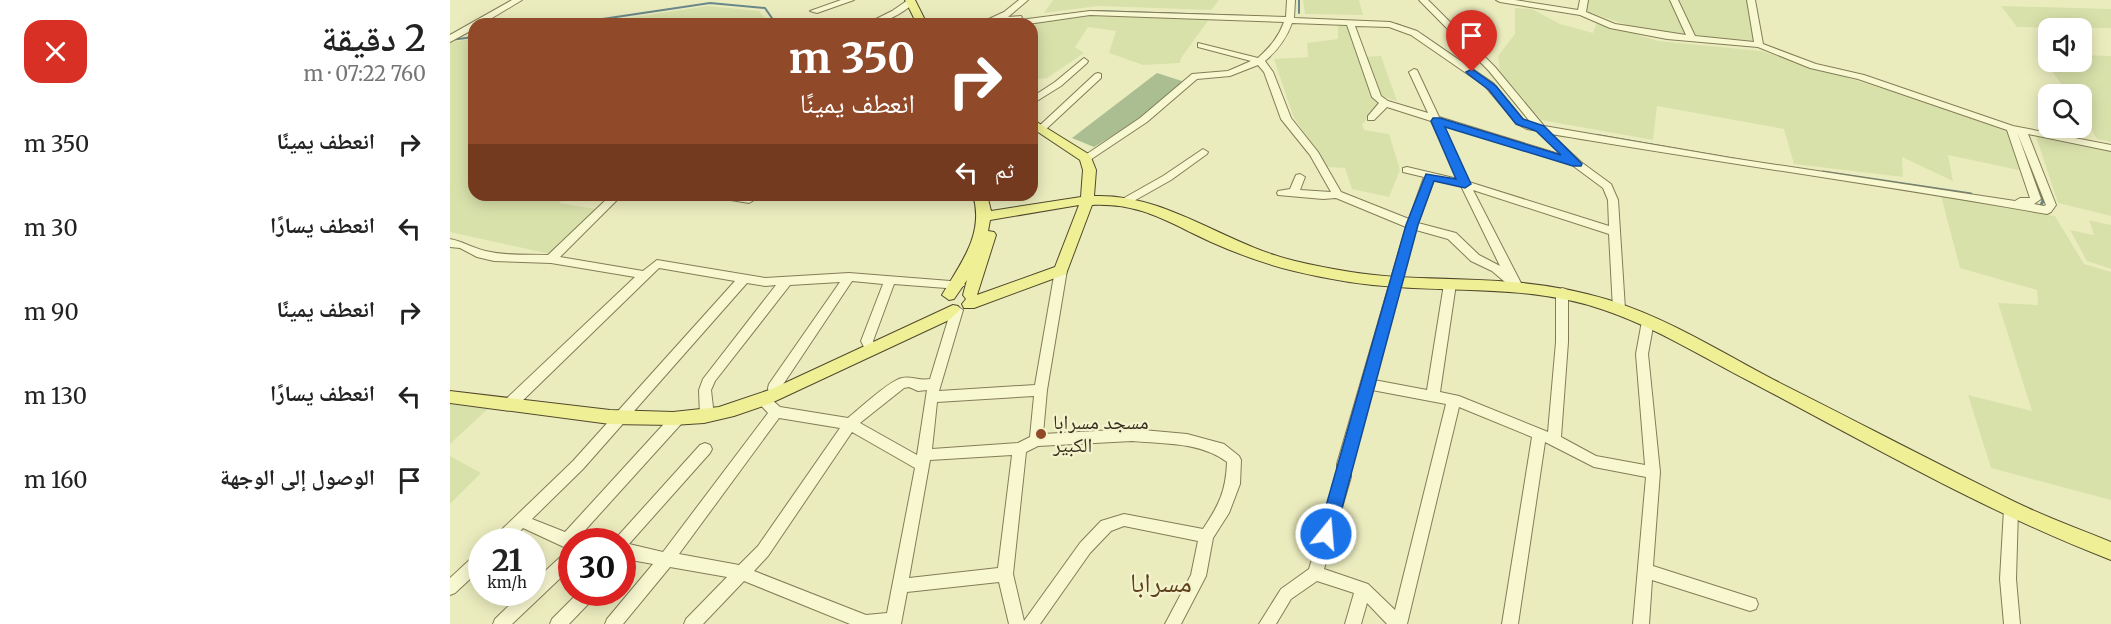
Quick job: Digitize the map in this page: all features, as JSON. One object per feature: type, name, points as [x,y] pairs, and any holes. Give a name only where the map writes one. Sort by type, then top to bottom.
[{"type":"main road","points":[[910,1],[919,18]]},
{"type":"main road","points":[[450,397],[621,418],[677,419],[707,416],[739,409],[871,350],[944,316],[959,300],[1061,270],[1086,200],[1089,166],[1086,158],[1038,127]]},
{"type":"main road","points":[[989,216],[1086,200],[1128,200],[1144,204],[1248,253],[1313,269],[1396,282],[1516,285],[1562,292],[1619,309],[1720,356],[1745,372],[2011,508],[2111,551]]},
{"type":"main road","points":[[983,201],[989,216]]},
{"type":"main road","points":[[959,300],[965,273],[989,216],[990,201]]},
{"type":"main road","points":[[1720,356],[1745,364],[2066,525],[2111,542]]},
{"type":"street","points":[[487,18],[518,0]]},
{"type":"street","points":[[814,11],[850,0]]},
{"type":"street","points":[[998,18],[1024,0]]},
{"type":"street","points":[[1086,158],[1128,133],[1173,98],[1195,76],[1223,76],[1260,61],[1283,37],[1291,0]]},
{"type":"street","points":[[1423,0],[1492,69],[1537,125],[1577,164],[1607,186],[1613,200],[1619,309]]},
{"type":"street","points":[[1500,0],[1582,13],[1613,26],[1759,45],[1813,66],[1861,77],[2011,128],[2111,148]]},
{"type":"street","points":[[1582,13],[1584,0]]},
{"type":"street","points":[[1674,0],[1692,38]]},
{"type":"street","points":[[1751,0],[1759,45]]},
{"type":"street","points":[[884,18],[895,13],[910,1]]},
{"type":"street","points":[[1017,18],[1093,9],[1381,24],[1414,33],[1488,84],[1520,122],[2047,210],[2051,205],[2022,131]]},
{"type":"street","points":[[1038,20],[1090,13],[1378,19],[1418,29],[1496,81],[1526,119],[1537,125]]},
{"type":"street","points":[[1350,22],[1377,98],[1385,104],[1577,164]]},
{"type":"street","points":[[450,39],[468,29]]},
{"type":"street","points":[[1201,45],[1260,61],[1268,72],[1287,119],[1314,154],[1337,194],[1412,225],[1452,236],[1475,258],[1496,268],[1516,285]]},
{"type":"street","points":[[1038,97],[1058,84],[1084,61]]},
{"type":"street","points":[[1414,72],[1465,184],[1516,285]]},
{"type":"street","points":[[1038,124],[1098,76]]},
{"type":"street","points":[[1371,118],[1385,104]]},
{"type":"street","points":[[1779,166],[1933,184],[2024,202],[2035,201],[2011,128]]},
{"type":"street","points":[[1128,200],[1174,171],[1187,166],[1203,152]]},
{"type":"street","points":[[1407,170],[1465,184],[1615,232]]},
{"type":"street","points":[[1267,624],[1286,594],[1315,573],[1412,225],[1430,176]]},
{"type":"street","points":[[1294,191],[1300,177]]},
{"type":"street","points":[[1282,193],[1294,191],[1328,197],[1337,194]]},
{"type":"street","points":[[551,259],[611,201]]},
{"type":"street","points":[[450,243],[464,245],[481,254],[494,257],[551,259],[645,275]]},
{"type":"street","points":[[511,403],[657,264],[765,282],[849,277],[890,280],[959,300],[933,390],[923,460],[893,622],[866,623],[740,572],[636,553]]},
{"type":"street","points":[[1036,440],[1041,390],[1061,270]]},
{"type":"street","points":[[776,412],[768,397],[849,277]]},
{"type":"street","points":[[513,528],[621,418],[745,278]]},
{"type":"street","points":[[707,416],[705,390],[709,379],[786,280]]},
{"type":"street","points":[[871,350],[867,341],[890,280]]},
{"type":"street","points":[[1433,396],[1450,284]]},
{"type":"street","points":[[1554,440],[1562,342],[1562,292]]},
{"type":"street","points":[[1641,624],[1653,472],[1642,354],[1648,321]]},
{"type":"street","points":[[692,624],[740,572],[763,551],[850,424],[901,383],[910,382],[933,390],[1041,390]]},
{"type":"street","points":[[1368,384],[1454,400],[1554,440],[1594,461],[1653,472]]},
{"type":"street","points":[[1398,624],[1454,400]]},
{"type":"street","points":[[776,412],[850,424],[923,460],[1020,449],[1036,440],[1132,435],[1187,440],[1219,448],[1234,460],[1233,484],[1224,509],[1206,536],[1198,576],[1173,624]]},
{"type":"street","points":[[613,624],[666,560],[776,412]]},
{"type":"street","points":[[585,528],[677,419]]},
{"type":"street","points":[[1509,624],[1539,434]]},
{"type":"street","points":[[636,537],[705,448]]},
{"type":"street","points":[[1017,624],[1005,574],[1020,449]]},
{"type":"street","points":[[2011,508],[2008,579],[2012,624]]},
{"type":"street","points":[[521,520],[558,540]]},
{"type":"street","points":[[1030,624],[1085,548],[1106,526],[1124,520],[1206,536]]},
{"type":"street","points":[[501,624],[558,560]]},
{"type":"street","points":[[450,588],[468,571]]},
{"type":"street","points":[[1645,571],[1750,604]]},
{"type":"street","points":[[1315,573],[1364,589],[1398,624]]},
{"type":"street","points":[[900,586],[1005,574]]},
{"type":"street","points":[[1353,624],[1364,589]]},
{"type":"street","points":[[558,624],[576,606]]},
{"type":"green space","points":[[1053,0],[1219,0],[1211,10],[1098,6],[1044,13]]},
{"type":"green space","points":[[1303,0],[1359,0],[1363,15],[1305,14]]},
{"type":"green space","points":[[1586,0],[1671,0],[1686,35],[1630,26],[1585,11]]},
{"type":"green space","points":[[1678,0],[1748,0],[1755,43],[1694,36]]},
{"type":"green space","points":[[708,6],[759,11],[764,18],[628,18]]},
{"type":"green space","points":[[2001,6],[2111,9],[2111,28],[2092,28],[2092,18],[2038,18],[2038,27],[2017,27]]},
{"type":"green space","points":[[1515,8],[1532,9],[1560,24],[1593,33],[1597,22],[1658,41],[1761,51],[1890,91],[2009,130],[2023,171],[1948,155],[1953,181],[1902,157],[1903,177],[1794,164],[1784,129],[1657,106],[1653,140],[1541,120],[1500,71],[1498,56],[1515,34]]},
{"type":"green space","points":[[1090,14],[1210,18],[1181,58],[1180,63],[1143,65],[1109,53],[1116,31],[1088,27],[1075,47],[1084,53],[1047,78],[1038,79],[1038,22]]},
{"type":"green space","points":[[1338,23],[1347,23],[1358,57],[1381,56],[1397,101],[1384,97],[1362,125],[1364,130],[1389,134],[1400,170],[1389,197],[1352,189],[1345,168],[1327,167],[1293,116],[1274,59],[1308,57],[1307,43],[1338,39]]},
{"type":"green space","points":[[468,40],[468,201],[562,201],[559,203],[596,209],[550,254],[450,232],[450,42]]},
{"type":"green space","points":[[2092,55],[2111,56],[2111,142],[2097,139],[2092,130],[2092,84],[2061,84],[2052,72],[2092,72]]},
{"type":"green space","points":[[1157,73],[1185,82],[1141,117],[1094,147],[1072,138]]},
{"type":"green space","points":[[2036,136],[2111,150],[2111,216],[2058,203]]},
{"type":"green space","points":[[1941,196],[2055,216],[2084,264],[2111,272],[2111,500],[1991,468],[1968,395],[2032,411],[1998,303],[2038,305],[2037,290],[1960,268]]},
{"type":"green space","points":[[2089,220],[2111,225],[2111,269],[2087,261],[2070,230],[2094,235]]},
{"type":"green space","points":[[450,404],[490,407],[450,444]]},
{"type":"green space","points":[[450,456],[481,473],[450,504]]},
{"type":"waterway","points":[[1299,0],[1299,13]]},
{"type":"waterway","points":[[609,18],[710,3],[765,8],[772,18]]},
{"type":"waterway","points":[[1054,16],[1096,11],[1248,16]]},
{"type":"waterway","points":[[1396,24],[1412,30]]},
{"type":"waterway","points":[[1421,34],[1493,83],[1525,122]]},
{"type":"waterway","points":[[450,40],[468,38]]},
{"type":"waterway","points":[[1597,135],[1741,160]]},
{"type":"waterway","points":[[2026,155],[2029,164]]},
{"type":"waterway","points":[[2029,163],[2043,201],[2040,207]]},
{"type":"waterway","points":[[1823,172],[1971,194]]},
{"type":"place","name":"مسجد مسرابا الكبير","points":[[1041,434]]},
{"type":"district","name":"مسرابا","points":[[1161,583]]},
{"type":"route","points":[[1326,534],[1344,477],[1344,464],[1412,225],[1430,176],[1465,184],[1436,121],[1577,164],[1540,128],[1530,127],[1520,122],[1493,88],[1472,72]]}]
